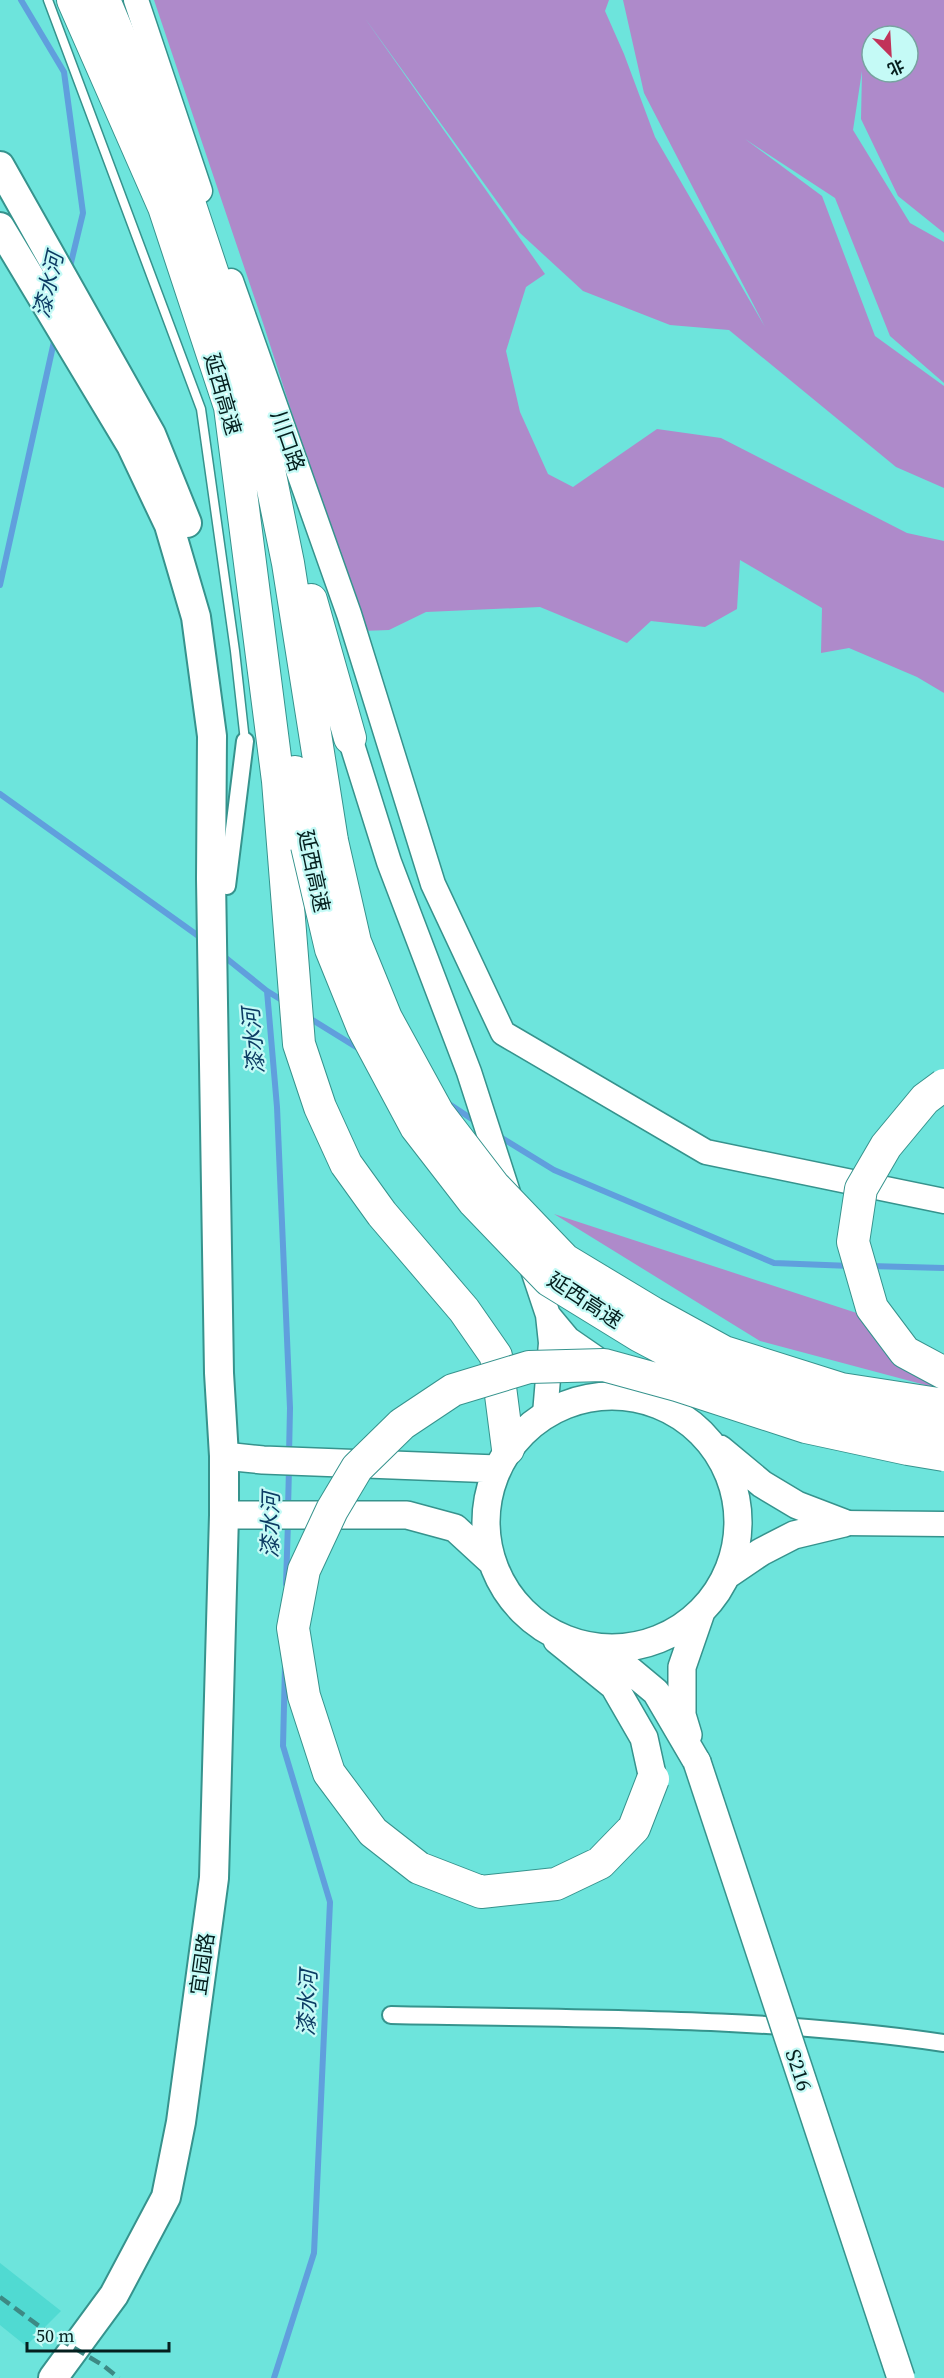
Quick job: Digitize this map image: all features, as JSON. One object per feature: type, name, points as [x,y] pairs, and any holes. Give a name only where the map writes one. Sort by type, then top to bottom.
[{"type":"highway","name":"延西高速","points":[[74,0],[164,207],[242,404]]},
{"type":"highway","name":"延西高速","points":[[104,0],[188,199],[242,404],[288,563],[331,949],[363,1028],[416,1127],[474,1202],[549,1280],[640,1336],[712,1374],[808,1402],[944,1431]]},
{"type":"highway","points":[[0,166],[151,434],[185,515],[207,604],[224,705],[227,886],[226,1374]]},
{"type":"highway","points":[[0,227],[131,445],[169,525],[196,618],[212,736],[211,879],[226,1374]]},
{"type":"highway","points":[[242,404],[350,738]]},
{"type":"highway","points":[[242,404],[278,781],[299,1044],[320,1107],[346,1164],[381,1214],[464,1310],[496,1356],[502,1459]]},
{"type":"highway","name":"延西高速","points":[[320,843],[355,942],[386,1018],[438,1113],[494,1186],[565,1260],[653,1313],[724,1352],[841,1389],[944,1405]]},
{"type":"highway","points":[[944,1085],[925,1099],[886,1146],[861,1189],[853,1242],[872,1308],[905,1352],[944,1373]]},
{"type":"highway","points":[[653,1779],[634,1828],[600,1863],[556,1884],[481,1892],[419,1868],[373,1832],[329,1773],[304,1696],[293,1628],[304,1570],[332,1510],[357,1468],[402,1424],[453,1389],[529,1367],[604,1365],[677,1385],[806,1427],[944,1455]]},
{"type":"highway","name":"宜园路","points":[[53,2378],[114,2295],[166,2197],[181,2122],[214,1878],[226,1374]]},
{"type":"main road","name":"川口路","points":[[136,0],[197,185],[349,615],[433,884]]},
{"type":"main road","points":[[350,738],[389,862],[469,1072],[548,1315],[550,1343],[545,1414]]},
{"type":"main road","points":[[429,968],[433,884]]},
{"type":"main road","points":[[433,884],[503,1033],[706,1152],[944,1202]]},
{"type":"main road","points":[[548,1315],[568,1339],[690,1422],[762,1484],[797,1505],[844,1523]]},
{"type":"main road","points":[[653,1779],[644,1738],[614,1686],[528,1617],[506,1592],[492,1562],[485,1530],[487,1499],[502,1459],[525,1430],[545,1414],[584,1398],[595,1397],[627,1396],[668,1408]]},
{"type":"main road","points":[[578,1644],[611,1648],[643,1644],[674,1632],[700,1612],[715,1594],[727,1575],[737,1540],[738,1504],[728,1470],[709,1440]]},
{"type":"main road","points":[[224,1456],[263,1460],[424,1465],[502,1459]]},
{"type":"main road","points":[[224,1515],[407,1515],[455,1528],[492,1562]]},
{"type":"main road","points":[[727,1575],[761,1552],[794,1535],[844,1523],[944,1524]]},
{"type":"main road","points":[[697,1762],[682,1715],[682,1667],[700,1612]]},
{"type":"main road","points":[[528,1617],[552,1633],[626,1667],[656,1692],[697,1762]]},
{"type":"main road","name":"S216","points":[[697,1762],[901,2378]]},
{"type":"street","points":[[227,886],[245,741]]},
{"type":"street","points":[[391,2015],[736,2022],[865,2031],[944,2043]]},
{"type":"lane","points":[[48,0],[201,409],[236,651],[245,741]]},
{"type":"shaded area","points":[[154,0],[609,0],[605,11],[655,137],[765,327],[644,93],[623,0],[944,0],[944,233],[898,196],[861,119],[862,84],[920,84],[920,24],[860,24],[860,84],[853,130],[910,223],[944,242],[944,383],[890,336],[835,198],[745,139],[822,196],[875,336],[944,386],[944,488],[896,467],[729,330],[670,325],[583,291],[520,233],[364,17],[545,274],[526,287],[506,351],[520,412],[548,474],[573,487],[657,429],[721,438],[907,533],[944,541],[944,693],[917,677],[849,648],[821,653],[822,608],[740,560],[737,609],[705,627],[651,621],[627,643],[540,607],[426,612],[389,630],[362,631],[263,323]]},
{"type":"shaded area","points":[[554,1214],[872,1318],[944,1383],[944,1390],[760,1341]]},
{"type":"shaded area","points":[[0,2263],[61,2311],[26,2346],[0,2325]]},
{"type":"waterway","name":"漆水河","points":[[21,0],[64,72],[83,213],[69,271]]},
{"type":"waterway","name":"漆水河","points":[[0,585],[55,337]]},
{"type":"waterway","name":"漆水河","points":[[0,794],[204,940]]},
{"type":"waterway","name":"漆水河","points":[[221,954],[267,991],[285,1002]]},
{"type":"waterway","name":"漆水河","points":[[267,991],[277,1107],[290,1408],[289,1455]]},
{"type":"waterway","points":[[306,1016],[361,1050]]},
{"type":"waterway","points":[[449,1104],[478,1123]]},
{"type":"waterway","points":[[497,1135],[554,1170],[774,1263],[851,1266]]},
{"type":"waterway","points":[[870,1266],[944,1268]]},
{"type":"waterway","name":"漆水河","points":[[288,1509],[289,1468]]},
{"type":"waterway","name":"漆水河","points":[[286,1584],[288,1522]]},
{"type":"waterway","name":"漆水河","points":[[274,2378],[314,2253],[330,1902],[283,1746],[285,1666]]},
{"type":"railway","points":[[0,2297],[43,2329],[104,2366],[119,2378]]}]
